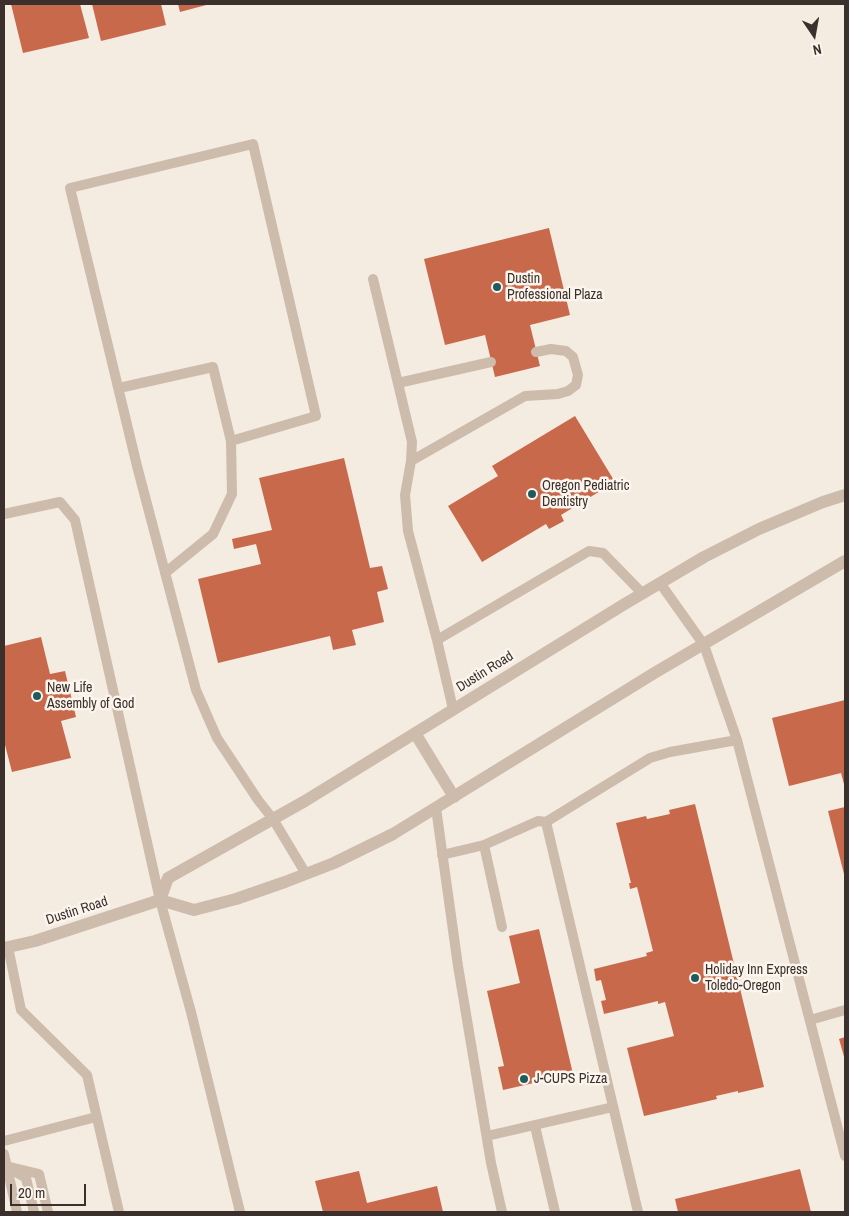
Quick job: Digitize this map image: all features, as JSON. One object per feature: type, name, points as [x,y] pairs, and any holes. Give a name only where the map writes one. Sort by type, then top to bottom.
[{"type":"street","name":"Dustin Road","points":[[6,948],[34,941],[160,900],[168,878],[273,820],[660,583],[704,557],[759,529],[823,502],[845,495]]},
{"type":"street","points":[[160,900],[194,910],[236,899],[306,874],[394,834],[656,672],[845,561]]},
{"type":"street","points":[[416,733],[454,797]]},
{"type":"lane","points":[[231,441],[316,416],[253,144],[70,188],[118,388],[196,690],[217,738],[273,820],[306,874]]},
{"type":"lane","points":[[373,278],[412,442],[411,461],[405,494],[408,531],[453,709]]},
{"type":"lane","points":[[411,461],[524,396],[558,394],[568,391],[576,385],[578,375],[573,357],[566,351],[551,349],[536,352]]},
{"type":"lane","points":[[398,382],[491,362]]},
{"type":"lane","points":[[118,388],[213,367],[231,441],[232,494],[213,534],[166,573]]},
{"type":"lane","points":[[4,514],[60,502],[75,520],[160,900],[191,1012],[240,1212]]},
{"type":"lane","points":[[437,640],[589,551],[604,553],[642,594]]},
{"type":"lane","points":[[660,583],[704,644],[737,740],[845,1156]]},
{"type":"lane","points":[[442,855],[484,845],[538,821],[546,822],[650,758],[670,752],[737,740]]},
{"type":"lane","points":[[436,808],[460,976],[502,1212]]},
{"type":"lane","points":[[546,822],[638,1212]]},
{"type":"lane","points":[[484,845],[502,926]]},
{"type":"lane","points":[[6,948],[21,1010],[87,1075],[119,1212]]},
{"type":"lane","points":[[810,1020],[845,1010]]},
{"type":"lane","points":[[487,1136],[614,1107]]},
{"type":"lane","points":[[4,1141],[96,1117]]},
{"type":"lane","points":[[535,1126],[555,1212]]},
{"type":"lane","points":[[4,1154],[17,1212]]},
{"type":"lane","points":[[6,1166],[26,1178],[34,1212]]},
{"type":"lane","points":[[6,1166],[39,1174],[48,1212]]},
{"type":"building","points":[[11,4],[80,4],[89,38],[23,53]]},
{"type":"building","points":[[92,4],[161,4],[166,25],[101,41]]},
{"type":"building","points":[[178,4],[210,4],[180,12]]},
{"type":"building","name":"Dustin Professional Plaza","points":[[549,228],[570,315],[530,325],[540,366],[495,377],[485,335],[445,345],[424,259]]},
{"type":"building","name":"Oregon Pediatric Dentistry","points":[[575,416],[615,482],[561,515],[564,521],[549,529],[546,524],[482,562],[448,506],[498,476],[492,466]]},
{"type":"building","points":[[344,458],[370,568],[382,566],[388,589],[377,592],[384,622],[352,630],[356,645],[333,650],[330,636],[218,663],[198,579],[261,564],[256,544],[234,549],[232,539],[272,530],[259,478]]},
{"type":"building","name":"New Life Assembly of God","points":[[41,637],[50,674],[65,671],[76,717],[61,721],[71,758],[12,772],[4,741],[4,646]]},
{"type":"building","points":[[845,700],[845,788],[841,773],[789,786],[772,718]]},
{"type":"building","name":"Holiday Inn Express Toledo-Oregon","points":[[695,804],[764,1087],[716,1096],[717,1099],[644,1116],[627,1048],[674,1036],[665,1002],[658,1004],[658,1001],[604,1014],[601,1001],[606,1000],[601,980],[596,981],[594,969],[647,956],[646,953],[653,951],[637,887],[630,889],[629,883],[631,883],[616,823],[646,816],[647,819],[670,814],[669,810]]},
{"type":"building","points":[[845,807],[845,878],[828,811]]},
{"type":"building","points":[[539,929],[573,1074],[503,1090],[498,1067],[504,1066],[487,991],[520,983],[509,936]]},
{"type":"building","points":[[845,1037],[845,1060],[839,1039]]},
{"type":"building","points":[[800,1169],[811,1212],[678,1212],[675,1199]]},
{"type":"building","points":[[359,1171],[367,1203],[437,1186],[443,1212],[323,1212],[315,1181]]},
{"type":"place","name":"Dustin Professional Plaza","points":[[497,287]]},
{"type":"place","name":"Oregon Pediatric Dentistry","points":[[532,494]]},
{"type":"place","name":"New Life Assembly of God","points":[[37,696]]},
{"type":"place","name":"Holiday Inn Express Toledo-Oregon","points":[[695,978]]},
{"type":"place","name":"J-CUPS Pizza","points":[[524,1079]]}]
